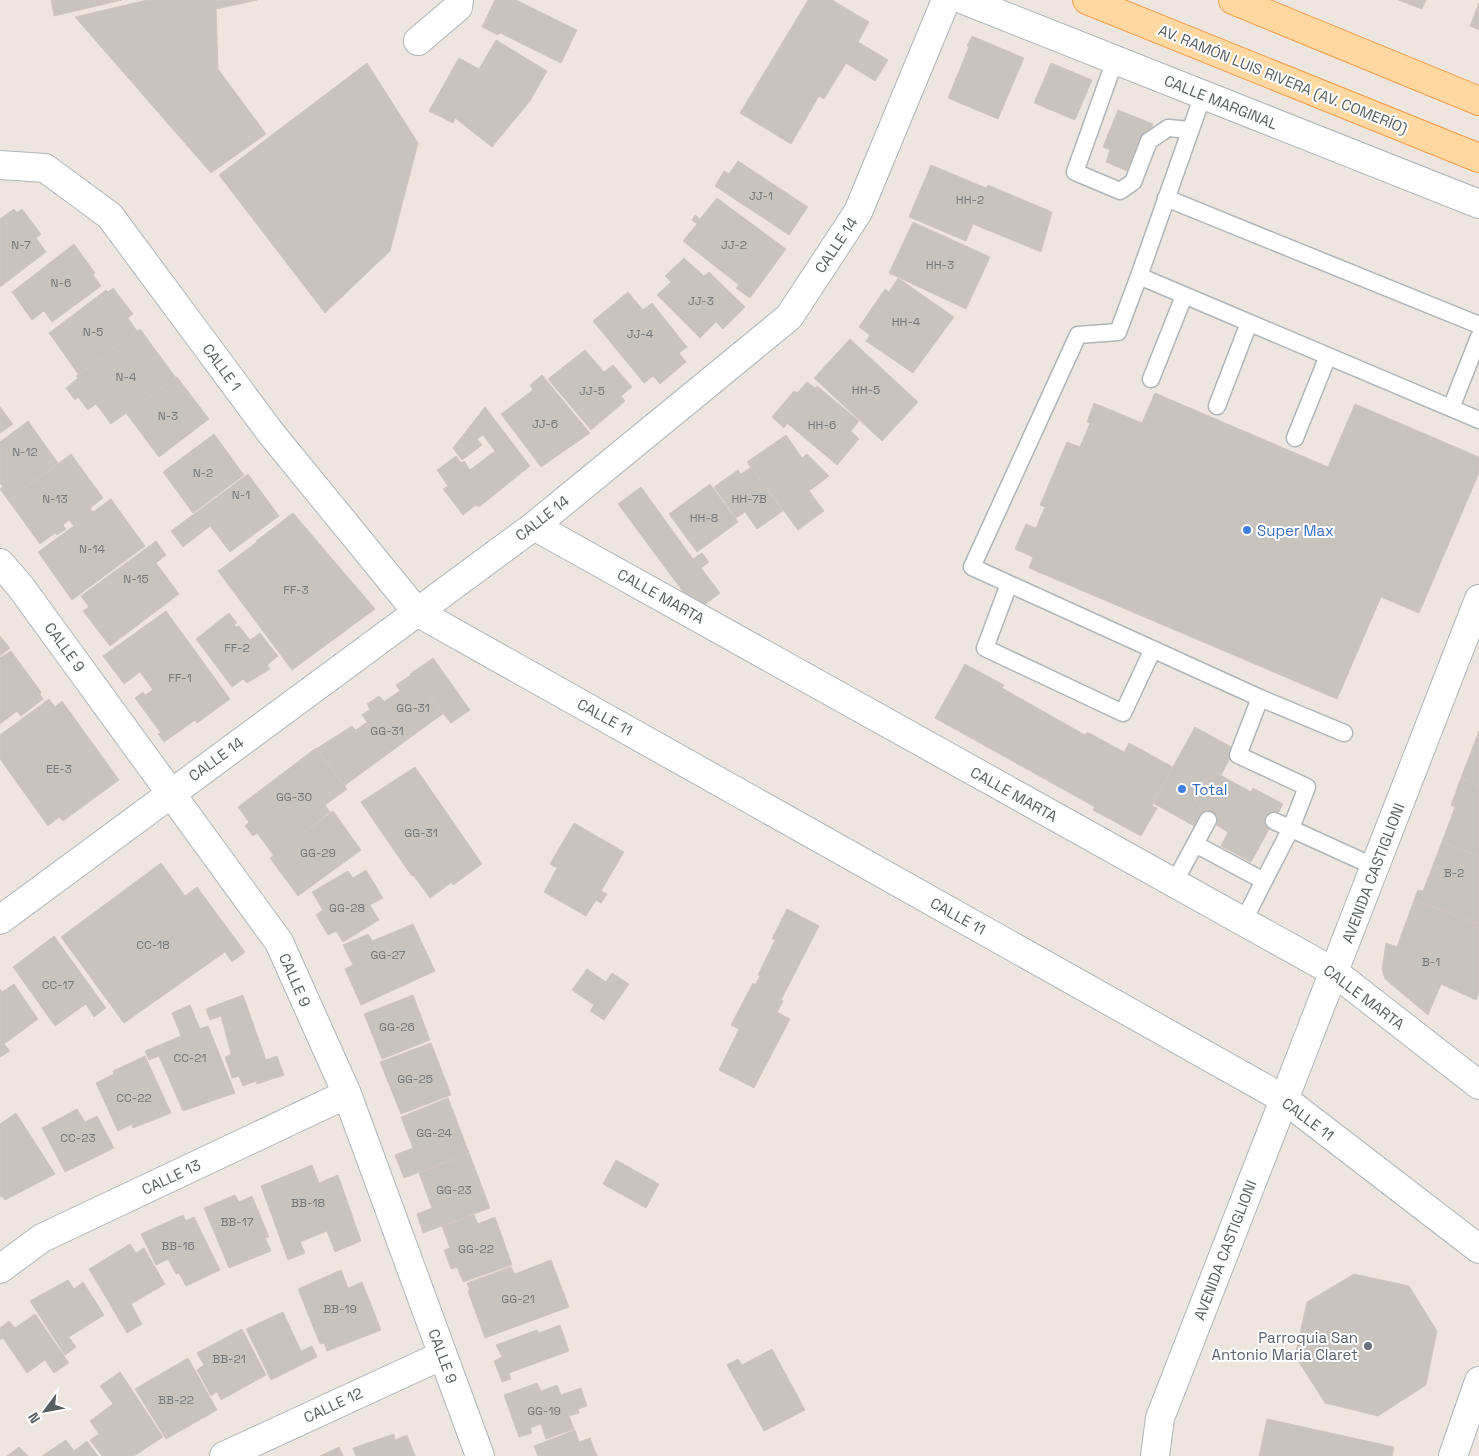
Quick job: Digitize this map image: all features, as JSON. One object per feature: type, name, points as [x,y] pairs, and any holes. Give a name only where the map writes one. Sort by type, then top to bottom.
[{"type":"main road","name":"AV. RAMÓN LUIS RIVERA (AV. COMERÍO)","points":[[1087,0],[1479,158]]},
{"type":"main road","points":[[1233,0],[1479,101]]},
{"type":"street","points":[[418,41],[458,7],[459,0]]},
{"type":"street","name":"CALLE 14","points":[[0,920],[534,526],[788,317],[858,212],[946,0]]},
{"type":"street","name":"CALLE MARGINAL","points":[[964,0],[1479,204]]},
{"type":"street","name":"CALLE 1","points":[[0,165],[45,168],[110,216],[270,432],[417,612]]},
{"type":"street","name":"CALLE MARTA","points":[[534,526],[1334,972],[1479,1085]]},
{"type":"street","name":"CALLE 9","points":[[0,563],[20,586],[278,942],[347,1094],[480,1456]]},
{"type":"street","name":"AVENIDA CASTIGLIONI","points":[[1155,1456],[1160,1418],[1479,599]]},
{"type":"street","name":"CALLE 11","points":[[417,612],[1284,1100],[1479,1249]]},
{"type":"street","name":"CALLE 13","points":[[0,1269],[42,1238],[347,1094]]},
{"type":"street","name":"CALLE 12","points":[[224,1456],[442,1355]]},
{"type":"street","points":[[1453,1456],[1479,1381]]},
{"type":"lane","points":[[1116,60],[1075,172],[1120,190],[1133,182],[1149,141],[1168,128],[1190,130]]},
{"type":"lane","points":[[1202,95],[1118,332],[1078,335],[972,567],[1260,698],[1344,734]]},
{"type":"lane","points":[[1166,198],[1479,324]]},
{"type":"lane","points":[[1139,276],[1479,420]]},
{"type":"lane","points":[[1151,379],[1184,296]]},
{"type":"lane","points":[[1217,406],[1250,323]]},
{"type":"lane","points":[[1451,408],[1479,337]]},
{"type":"lane","points":[[1295,438],[1328,356]]},
{"type":"lane","points":[[1009,584],[986,648],[1122,713],[1153,649]]},
{"type":"lane","points":[[1243,922],[1291,828],[1308,787],[1238,755],[1260,698]]},
{"type":"lane","points":[[1174,883],[1208,820]]},
{"type":"lane","points":[[1274,821],[1375,867]]},
{"type":"lane","points":[[1195,844],[1264,882]]},
{"type":"building","points":[[51,0],[122,0],[54,16]]},
{"type":"building","points":[[147,0],[257,0],[216,9],[218,69],[266,134],[211,173],[75,17]]},
{"type":"building","points":[[495,0],[516,0],[577,30],[561,63],[500,33],[498,35],[482,27]]},
{"type":"building","points":[[808,0],[832,0],[869,22],[858,42],[888,60],[875,81],[846,63],[824,99],[819,96],[791,144],[740,113]]},
{"type":"building","points":[[1398,0],[1426,0],[1422,9]]},
{"type":"building","points":[[1479,3],[1479,30],[1470,26]]},
{"type":"building","points":[[972,36],[1024,58],[998,119],[948,98]]},
{"type":"building","points":[[496,40],[547,71],[530,101],[492,147],[455,118],[453,123],[429,111],[459,58],[479,69]]},
{"type":"building","points":[[367,63],[418,143],[390,251],[325,313],[219,175]]},
{"type":"building","points":[[1051,63],[1092,80],[1075,120],[1034,103]]},
{"type":"building","points":[[1118,110],[1153,124],[1139,161],[1132,158],[1127,171],[1106,162],[1110,150],[1103,147]]},
{"type":"building","points":[[738,161],[808,207],[789,235],[715,186],[724,171],[729,174]]},
{"type":"building","points":[[931,165],[986,188],[988,185],[1052,212],[1041,252],[973,224],[966,241],[909,217]]},
{"type":"building","points":[[717,198],[786,249],[750,298],[736,288],[739,285],[683,241],[697,224],[692,220],[695,215],[700,219]]},
{"type":"building","points":[[14,209],[17,213],[22,209],[41,234],[36,238],[46,252],[0,287],[0,219]]},
{"type":"building","points":[[913,222],[990,257],[966,309],[889,273]]},
{"type":"building","points":[[74,244],[95,273],[93,275],[101,286],[52,322],[44,311],[32,320],[12,292]]},
{"type":"building","points":[[684,258],[704,276],[709,272],[745,307],[723,329],[716,322],[700,338],[657,295],[671,282],[665,276]]},
{"type":"building","points":[[898,278],[954,317],[913,373],[866,341],[870,335],[859,327],[885,289],[889,292]]},
{"type":"building","points":[[113,288],[133,314],[128,318],[137,331],[79,375],[49,333],[106,290],[108,292]]},
{"type":"building","points":[[628,292],[643,310],[652,303],[687,347],[679,353],[686,362],[660,384],[653,376],[644,383],[593,321]]},
{"type":"building","points":[[140,329],[176,378],[111,424],[96,404],[88,410],[78,397],[75,400],[66,388],[78,378],[76,376]]},
{"type":"building","points":[[850,339],[918,402],[882,441],[814,378]]},
{"type":"building","points":[[585,350],[604,372],[613,365],[632,387],[621,396],[625,401],[591,430],[548,379]]},
{"type":"building","points":[[542,375],[590,433],[541,467],[501,414],[533,390],[530,385]]},
{"type":"building","points":[[177,377],[209,419],[159,457],[126,413]]},
{"type":"building","points":[[807,382],[815,388],[817,386],[859,421],[851,431],[859,439],[837,465],[787,423],[784,428],[772,417],[794,391],[797,393]]},
{"type":"building","points":[[1155,393],[1328,467],[1355,404],[1479,457],[1479,473],[1419,613],[1381,597],[1337,699],[1029,568],[1033,557],[1015,549],[1026,524],[1036,528],[1045,507],[1040,505],[1067,442],[1080,447],[1090,423],[1087,422],[1094,403],[1142,423]]},
{"type":"building","points":[[0,407],[13,424],[0,433]]},
{"type":"building","points":[[485,407],[530,466],[479,507],[476,505],[463,515],[443,489],[448,486],[437,470],[456,456],[461,463],[464,461],[470,470],[495,451],[483,435],[477,439],[482,445],[462,460],[453,448]]},
{"type":"building","points":[[28,421],[58,463],[8,500],[0,489],[3,487],[0,483],[0,442]]},
{"type":"building","points":[[214,434],[244,475],[193,513],[163,472]]},
{"type":"building","points":[[786,435],[802,458],[807,454],[829,476],[809,491],[824,511],[798,530],[747,462]]},
{"type":"building","points":[[71,454],[103,498],[90,508],[93,512],[74,526],[69,520],[63,525],[66,529],[57,535],[55,533],[40,544],[8,500]]},
{"type":"building","points":[[751,467],[783,511],[757,529],[745,512],[736,518],[714,487],[738,470],[741,474]]},
{"type":"building","points":[[248,474],[279,516],[230,552],[210,526],[183,547],[171,531]]},
{"type":"building","points":[[710,484],[738,522],[697,552],[669,514]]},
{"type":"building","points":[[641,487],[693,559],[702,553],[709,562],[701,568],[720,593],[703,606],[687,597],[618,504]]},
{"type":"building","points":[[111,499],[145,546],[72,600],[38,552]]},
{"type":"building","points":[[293,513],[375,609],[292,670],[218,571]]},
{"type":"building","points":[[156,541],[166,555],[156,563],[179,594],[110,646],[83,611],[89,607],[81,596]]},
{"type":"building","points":[[166,611],[230,699],[197,723],[195,720],[164,742],[158,734],[161,733],[135,698],[143,692],[145,695],[153,690],[140,672],[124,684],[103,656]]},
{"type":"building","points":[[229,613],[237,623],[234,625],[236,627],[239,626],[250,640],[260,633],[278,656],[267,665],[270,669],[247,683],[243,679],[232,687],[196,639]]},
{"type":"building","points":[[0,636],[10,648],[0,656]]},
{"type":"building","points":[[11,651],[41,692],[40,694],[43,699],[21,716],[17,711],[0,724],[0,658]]},
{"type":"building","points":[[433,658],[470,710],[451,723],[410,674]]},
{"type":"building","points":[[965,664],[1004,685],[1002,688],[1085,735],[1087,732],[1124,752],[1129,743],[1173,767],[1153,803],[1152,806],[1157,808],[1141,836],[1093,810],[1095,807],[935,718]]},
{"type":"building","points":[[411,675],[444,713],[408,739],[382,703],[400,691],[396,685]]},
{"type":"building","points":[[379,696],[408,739],[389,753],[362,715],[370,709],[367,704]]},
{"type":"building","points":[[49,699],[55,707],[62,701],[119,780],[63,821],[59,817],[48,826],[0,759],[0,735]]},
{"type":"building","points":[[367,722],[389,753],[344,786],[316,749],[352,726],[356,730]]},
{"type":"building","name":"Total","points":[[1195,727],[1235,749],[1221,775],[1213,771],[1191,810],[1200,815],[1194,826],[1153,803]]},
{"type":"building","points":[[1479,731],[1479,786],[1461,778]]},
{"type":"building","points":[[316,748],[347,789],[325,805],[330,812],[274,856],[257,833],[253,836],[245,826],[249,822],[238,807]]},
{"type":"building","points":[[415,767],[482,864],[453,885],[452,882],[430,898],[414,876],[411,875],[361,802]]},
{"type":"building","points":[[1213,771],[1251,792],[1253,788],[1283,804],[1251,862],[1221,846],[1228,832],[1191,810]]},
{"type":"building","points":[[1461,778],[1479,786],[1479,856],[1442,842],[1455,807],[1451,805]]},
{"type":"building","points":[[333,811],[361,850],[298,896],[270,858]]},
{"type":"building","points":[[574,823],[624,852],[601,891],[607,894],[601,903],[596,900],[586,916],[544,892],[557,868],[550,864]]},
{"type":"building","points":[[1442,842],[1479,856],[1479,924],[1414,900],[1418,890],[1423,891]]},
{"type":"building","points":[[161,863],[185,896],[197,887],[245,952],[232,962],[225,952],[124,1023],[61,937]]},
{"type":"building","points":[[366,870],[383,898],[370,905],[379,920],[343,942],[336,931],[328,935],[316,915],[323,910],[312,892],[348,871],[353,878]]},
{"type":"building","points":[[1414,900],[1479,924],[1479,993],[1476,1000],[1441,984],[1428,1015],[1385,979],[1382,969],[1386,943],[1397,947]]},
{"type":"building","points":[[787,909],[819,926],[781,1000],[783,1001],[777,1012],[790,1019],[754,1088],[719,1070],[739,1029],[731,1025],[753,983],[755,985],[760,976],[758,975],[775,940],[772,939]]},
{"type":"building","points":[[413,924],[435,971],[361,1005],[345,969],[353,965],[343,945],[368,934],[372,941]]},
{"type":"building","points":[[54,936],[106,1008],[94,1017],[86,1004],[55,1026],[13,967]]},
{"type":"building","points":[[587,969],[606,982],[612,973],[629,984],[604,1020],[590,1011],[594,1005],[572,990]]},
{"type":"building","points":[[14,984],[38,1019],[4,1044],[10,1051],[0,1057],[0,989],[2,992]]},
{"type":"building","points":[[243,995],[266,1060],[277,1056],[284,1075],[257,1084],[256,1081],[243,1086],[239,1076],[232,1078],[225,1057],[231,1054],[221,1016],[210,1020],[206,1009]]},
{"type":"building","points":[[413,995],[430,1040],[382,1059],[364,1014]]},
{"type":"building","points":[[190,1005],[200,1029],[208,1026],[235,1093],[183,1111],[159,1056],[149,1060],[145,1051],[181,1036],[172,1013]]},
{"type":"building","points":[[431,1043],[451,1095],[401,1114],[380,1062]]},
{"type":"building","points":[[145,1056],[171,1113],[133,1128],[132,1124],[118,1131],[96,1083],[114,1074],[113,1071]]},
{"type":"building","points":[[448,1098],[469,1153],[404,1178],[395,1155],[413,1148],[401,1117]]},
{"type":"building","points":[[77,1109],[85,1122],[97,1116],[114,1148],[65,1172],[42,1128]]},
{"type":"building","points":[[16,1113],[55,1174],[5,1200],[2,1196],[0,1197],[0,1124]]},
{"type":"building","points":[[469,1153],[490,1208],[423,1233],[417,1214],[432,1208],[419,1173]]},
{"type":"building","points":[[616,1160],[659,1184],[646,1208],[603,1184]]},
{"type":"building","points":[[312,1165],[319,1183],[338,1175],[361,1241],[335,1252],[327,1231],[300,1242],[305,1253],[288,1260],[261,1186]]},
{"type":"building","points":[[235,1195],[239,1202],[252,1196],[269,1237],[265,1238],[271,1251],[229,1268],[204,1208]]},
{"type":"building","points":[[183,1215],[186,1221],[194,1217],[220,1270],[186,1286],[179,1273],[176,1274],[168,1259],[156,1265],[141,1234]]},
{"type":"building","points":[[474,1215],[478,1224],[495,1217],[512,1265],[463,1282],[457,1267],[451,1269],[444,1250],[450,1248],[442,1226]]},
{"type":"building","points":[[130,1244],[136,1253],[144,1248],[165,1284],[131,1304],[142,1324],[127,1333],[89,1269]]},
{"type":"building","points":[[551,1260],[569,1307],[485,1338],[468,1291],[470,1290],[467,1283],[511,1267],[515,1274]]},
{"type":"building","points":[[341,1270],[348,1288],[362,1282],[381,1330],[327,1351],[324,1343],[320,1344],[298,1289]]},
{"type":"building","points":[[1354,1274],[1409,1286],[1437,1331],[1426,1385],[1378,1416],[1325,1403],[1295,1356],[1307,1302]]},
{"type":"building","points":[[68,1280],[74,1289],[83,1282],[104,1315],[69,1337],[76,1347],[65,1355],[30,1301]]},
{"type":"building","points":[[283,1312],[301,1351],[312,1346],[317,1357],[271,1380],[246,1329]]},
{"type":"building","points":[[35,1314],[69,1363],[54,1373],[45,1360],[27,1373],[3,1338],[0,1340],[0,1328],[9,1321],[15,1328]]},
{"type":"building","points":[[560,1325],[569,1351],[509,1373],[511,1379],[502,1382],[494,1361],[502,1357],[496,1345],[537,1330],[539,1333]]},
{"type":"building","points":[[242,1329],[266,1375],[221,1400],[217,1392],[211,1396],[197,1370],[204,1365],[197,1353]]},
{"type":"building","points":[[772,1349],[805,1410],[764,1431],[727,1365],[738,1359],[742,1365]]},
{"type":"building","points":[[188,1358],[217,1410],[166,1439],[135,1389]]},
{"type":"building","points":[[120,1372],[163,1437],[134,1456],[102,1456],[90,1440],[99,1434],[90,1421],[113,1404],[100,1386]]},
{"type":"building","points":[[537,1383],[541,1391],[557,1385],[561,1395],[581,1388],[587,1406],[578,1409],[579,1413],[569,1416],[574,1429],[546,1439],[541,1424],[530,1428],[532,1433],[519,1437],[504,1395]]},
{"type":"building","points":[[1267,1419],[1394,1447],[1392,1456],[1259,1456]]},
{"type":"building","points":[[575,1430],[579,1442],[590,1438],[597,1456],[538,1456],[534,1446]]},
{"type":"building","points":[[394,1434],[395,1440],[407,1435],[415,1456],[356,1456],[353,1448]]},
{"type":"building","points":[[66,1440],[74,1451],[87,1441],[98,1456],[42,1456]]},
{"type":"building","points":[[19,1447],[28,1456],[7,1456]]},
{"type":"building","points":[[339,1447],[343,1456],[320,1456]]},
{"type":"place","name":"Super Max","points":[[1247,530]]},
{"type":"place","name":"Total","points":[[1182,789]]},
{"type":"place","name":"Parroquia San Antonio Maria Claret","points":[[1368,1346]]}]
